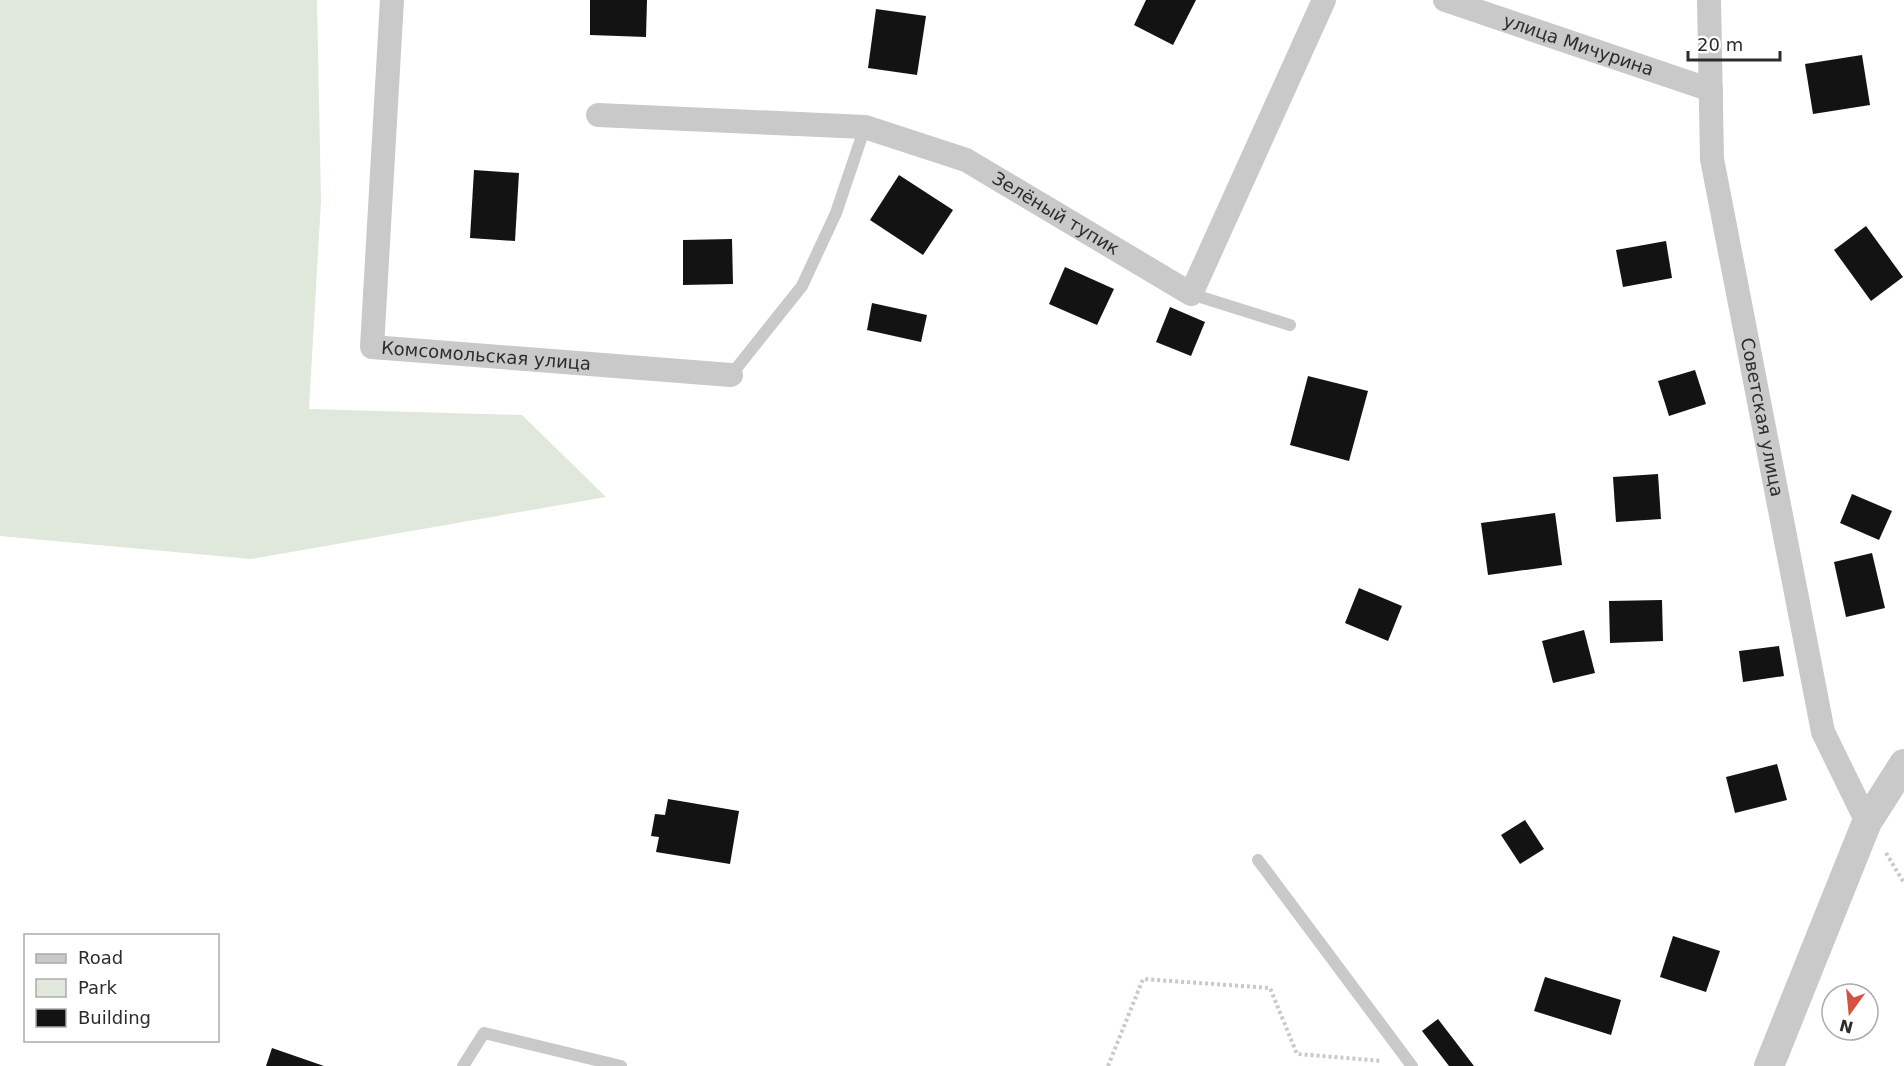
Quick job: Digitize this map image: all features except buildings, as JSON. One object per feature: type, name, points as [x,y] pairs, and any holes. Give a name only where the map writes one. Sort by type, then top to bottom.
[{"type":"street","name":"Комсомольская улица","points":[[392,0],[376,235],[372,347],[732,375]]},
{"type":"street","points":[[1191,294],[1324,0]]},
{"type":"street","name":"улица Мичурина","points":[[1445,0],[1711,90]]},
{"type":"street","name":"Советская улица","points":[[1709,0],[1712,159],[1823,732],[1867,822]]},
{"type":"street","name":"Зелёный тупик","points":[[598,115],[865,127],[966,160],[1191,294]]},
{"type":"street","points":[[1769,1066],[1867,822],[1904,764]]},
{"type":"lane","points":[[732,375],[802,286],[836,213],[865,127]]},
{"type":"lane","points":[[1191,294],[1290,325]]},
{"type":"lane","points":[[1258,860],[1411,1065]]},
{"type":"lane","points":[[464,1066],[484,1033],[621,1066]]},
{"type":"path","points":[[1108,1066],[1143,980],[1270,988],[1297,1054],[1411,1065]]},
{"type":"green space","points":[[0,0],[317,0],[321,201],[309,409],[522,415],[606,497],[251,559],[0,536]]}]
